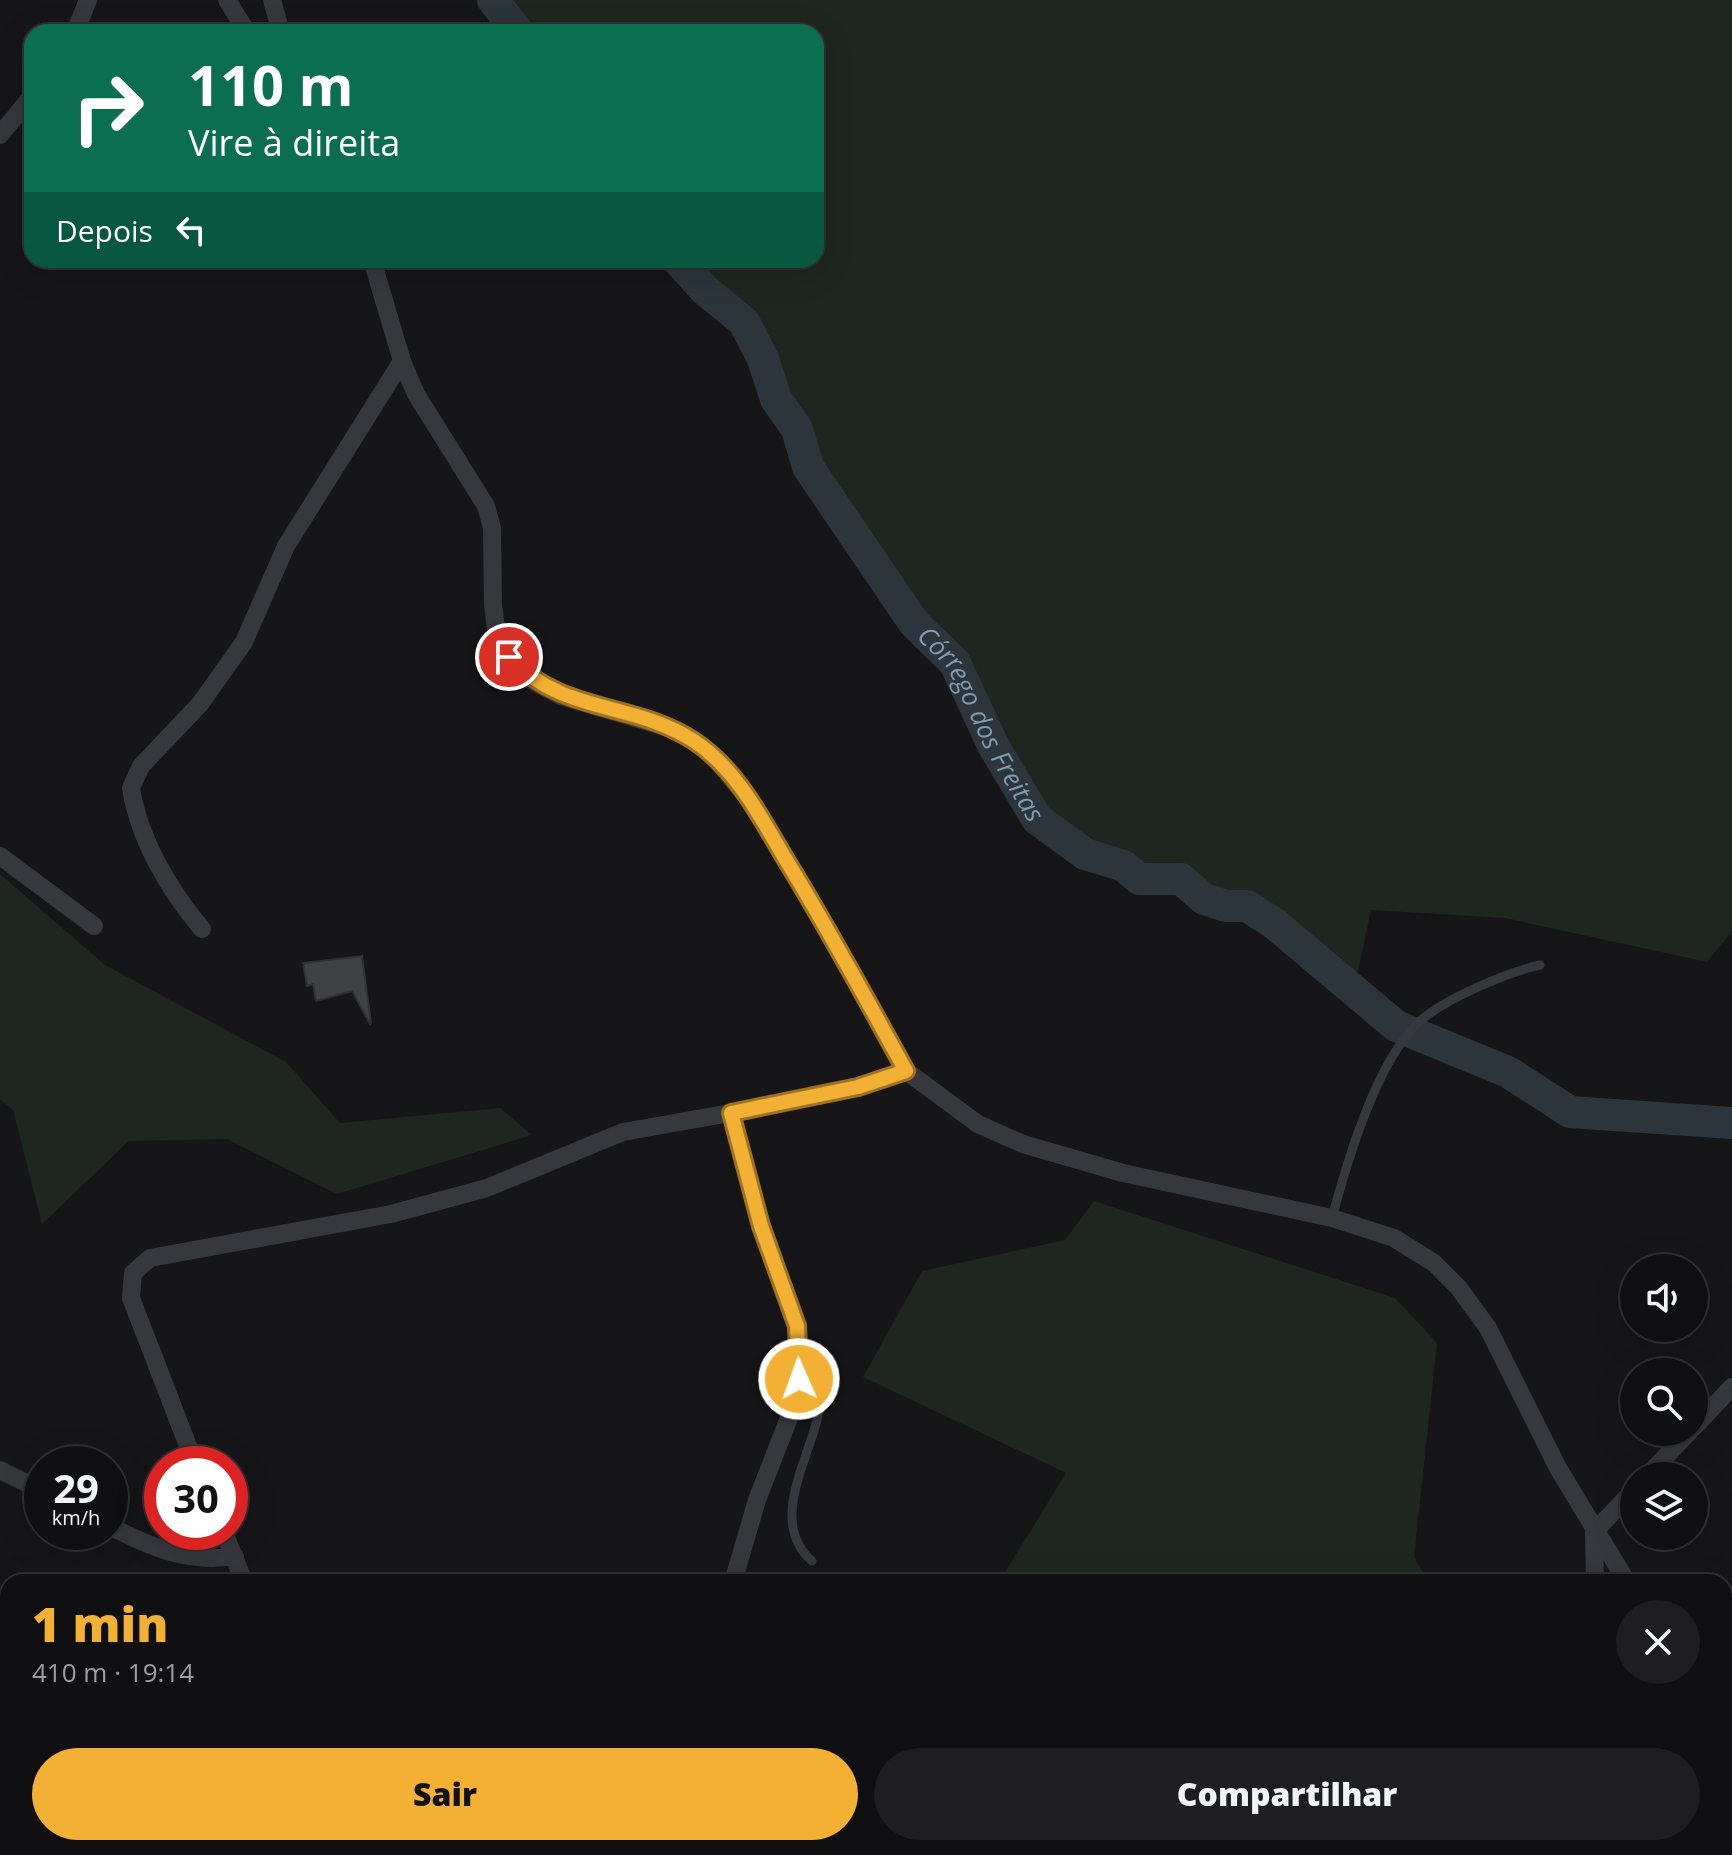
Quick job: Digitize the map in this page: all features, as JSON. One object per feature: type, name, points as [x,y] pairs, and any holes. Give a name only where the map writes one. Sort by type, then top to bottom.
[{"type":"street","points":[[78,24],[88,0]]},
{"type":"street","points":[[227,0],[242,24]]},
{"type":"street","points":[[275,2],[279,24]]},
{"type":"street","points":[[0,135],[24,106]]},
{"type":"street","points":[[374,268],[402,361],[416,394],[486,506],[494,551],[493,605],[497,636],[509,657],[529,679],[561,696],[666,727],[693,740],[712,755],[736,780],[780,849],[906,1071],[978,1124],[1023,1144],[1123,1173],[1332,1218],[1394,1238],[1434,1263],[1458,1287],[1488,1328],[1558,1468],[1622,1574]]},
{"type":"street","points":[[202,929],[182,905],[146,840],[134,807],[131,788],[135,776],[222,676],[244,642],[286,546],[402,361]]},
{"type":"street","points":[[0,856],[94,926]]},
{"type":"street","points":[[188,1446],[131,1298],[133,1273],[150,1258],[391,1214],[487,1188],[605,1137],[858,1087],[906,1071]]},
{"type":"street","points":[[731,1113],[761,1226],[797,1326],[797,1392],[757,1500],[735,1574]]},
{"type":"street","points":[[1708,1412],[1732,1387]]},
{"type":"street","points":[[1660,1462],[1676,1446]]},
{"type":"street","points":[[0,1470],[24,1482]]},
{"type":"street","points":[[1595,1574],[1594,1532],[1620,1505]]},
{"type":"street","points":[[128,1534],[186,1557],[235,1556]]},
{"type":"street","points":[[232,1550],[241,1574]]},
{"type":"lane","points":[[1332,1218],[1358,1136],[1403,1041],[1416,1024],[1430,1013],[1507,973],[1540,965]]},
{"type":"lane","points":[[797,1326],[819,1372],[821,1388],[819,1409],[793,1500],[796,1539],[812,1561]]},
{"type":"shaded area","points":[[492,0],[1732,0],[1732,931],[1707,962],[1505,918],[1371,910],[1354,990],[1275,924],[1247,906],[1226,906],[1204,899],[1181,879],[1124,866],[1068,842],[993,745],[914,623],[797,429],[744,322],[698,268],[824,268],[824,24],[509,24]]},
{"type":"shaded area","points":[[0,874],[105,965],[286,1062],[340,1123],[500,1108],[532,1135],[337,1194],[227,1139],[129,1141],[42,1224],[13,1110],[0,1099]]},
{"type":"shaded area","points":[[1094,1201],[1395,1298],[1437,1343],[1414,1557],[1424,1574],[1004,1574],[1066,1473],[863,1377],[922,1271],[1065,1240]]},
{"type":"building","points":[[362,956],[370,1024],[352,991],[316,1001],[313,984],[307,986],[303,963]]},
{"type":"waterway","name":"Córrego dos Freitas","points":[[493,0],[512,24]]},
{"type":"waterway","name":"Córrego dos Freitas","points":[[685,268],[705,290],[744,322],[763,359],[776,399],[797,429],[808,467],[914,623],[955,663],[993,745],[1037,819],[1085,854],[1124,866],[1139,879],[1181,879],[1204,899],[1226,906],[1247,906],[1275,924],[1396,1026],[1508,1072],[1570,1112],[1732,1123]]},
{"type":"route","points":[[509,657],[529,679],[561,696],[631,715],[693,740],[736,780],[809,897],[906,1071],[858,1087],[731,1113],[761,1226],[797,1326],[799,1379]]}]
